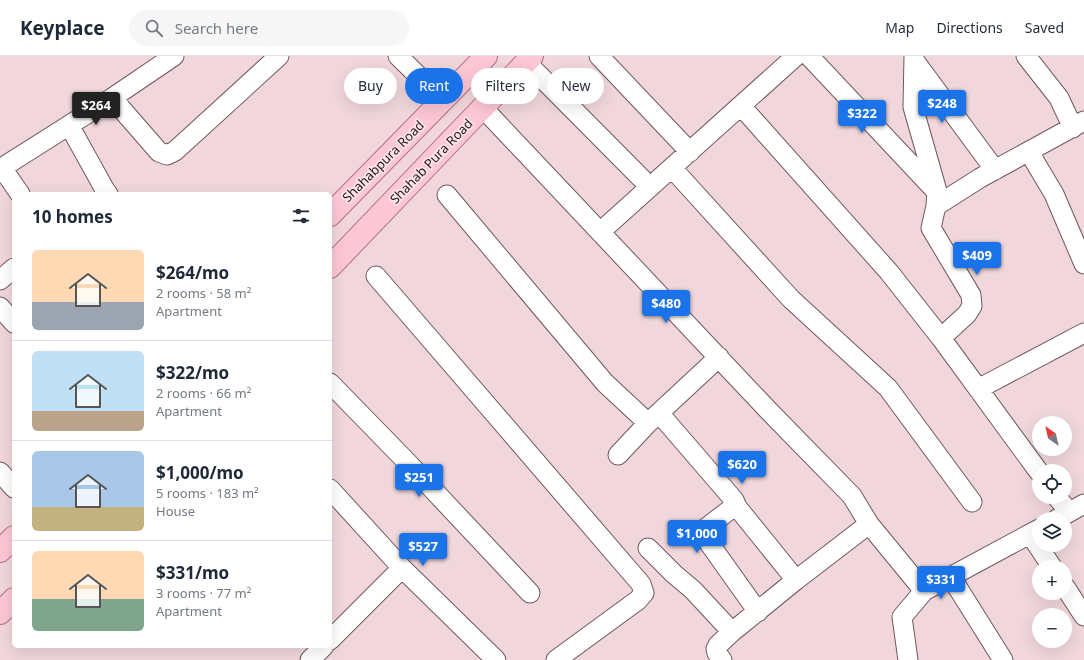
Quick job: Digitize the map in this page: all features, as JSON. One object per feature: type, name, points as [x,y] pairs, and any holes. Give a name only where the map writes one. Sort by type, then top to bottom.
[{"type":"main road","name":"Shahab Pura Road","points":[[520,68],[529,59]]},
{"type":"main road","name":"Shahabpura Road","points":[[332,213],[482,60]]},
{"type":"main road","name":"Shahab Pura Road","points":[[332,265],[487,104]]},
{"type":"main road","points":[[436,107],[452,123],[456,135]]},
{"type":"main road","points":[[0,551],[12,539]]},
{"type":"main road","points":[[0,613],[12,601]]},
{"type":"street","points":[[19,192],[1,168],[112,98],[174,56]]},
{"type":"street","points":[[112,98],[159,152],[167,154],[175,151],[279,56]]},
{"type":"street","points":[[398,56],[436,107]]},
{"type":"street","points":[[599,56],[690,152]]},
{"type":"street","points":[[600,232],[796,56]]},
{"type":"street","points":[[809,56],[937,199]]},
{"type":"street","points":[[937,199],[996,170],[1078,125],[1026,56]]},
{"type":"street","points":[[914,57],[913,107],[937,199],[931,228],[971,295],[972,306],[967,314],[941,338]]},
{"type":"street","points":[[914,57],[996,170]]},
{"type":"street","points":[[529,59],[650,187]]},
{"type":"street","points":[[741,106],[889,272],[941,338],[1033,464]]},
{"type":"street","points":[[483,108],[852,496],[869,524],[924,591]]},
{"type":"street","points":[[69,125],[103,192]]},
{"type":"street","points":[[1029,152],[1054,194],[1084,264]]},
{"type":"street","points":[[672,168],[791,300],[888,388],[972,502]]},
{"type":"street","points":[[447,195],[605,383],[654,418],[734,500],[736,505],[796,580]]},
{"type":"street","points":[[0,280],[12,270]]},
{"type":"street","points":[[376,276],[641,584],[644,592],[638,600],[556,660]]},
{"type":"street","points":[[0,306],[12,321]]},
{"type":"street","points":[[978,389],[1084,333]]},
{"type":"street","points":[[618,455],[654,418],[719,357]]},
{"type":"street","points":[[332,385],[407,462],[530,593]]},
{"type":"street","points":[[0,472],[12,486]]},
{"type":"street","points":[[332,491],[402,568],[496,660]]},
{"type":"street","points":[[1063,504],[1070,512]]},
{"type":"street","points":[[736,505],[703,532],[704,536],[758,612]]},
{"type":"street","points":[[720,656],[716,649],[718,645],[732,632],[796,580],[869,524]]},
{"type":"street","points":[[908,660],[902,617],[924,591],[1032,534]]},
{"type":"street","points":[[648,548],[674,574],[693,590],[732,632]]},
{"type":"street","points":[[332,638],[402,568]]},
{"type":"street","points":[[951,577],[1003,660]]},
{"type":"street","points":[[1072,598],[1084,616]]},
{"type":"street","points":[[310,660],[322,648]]}]
